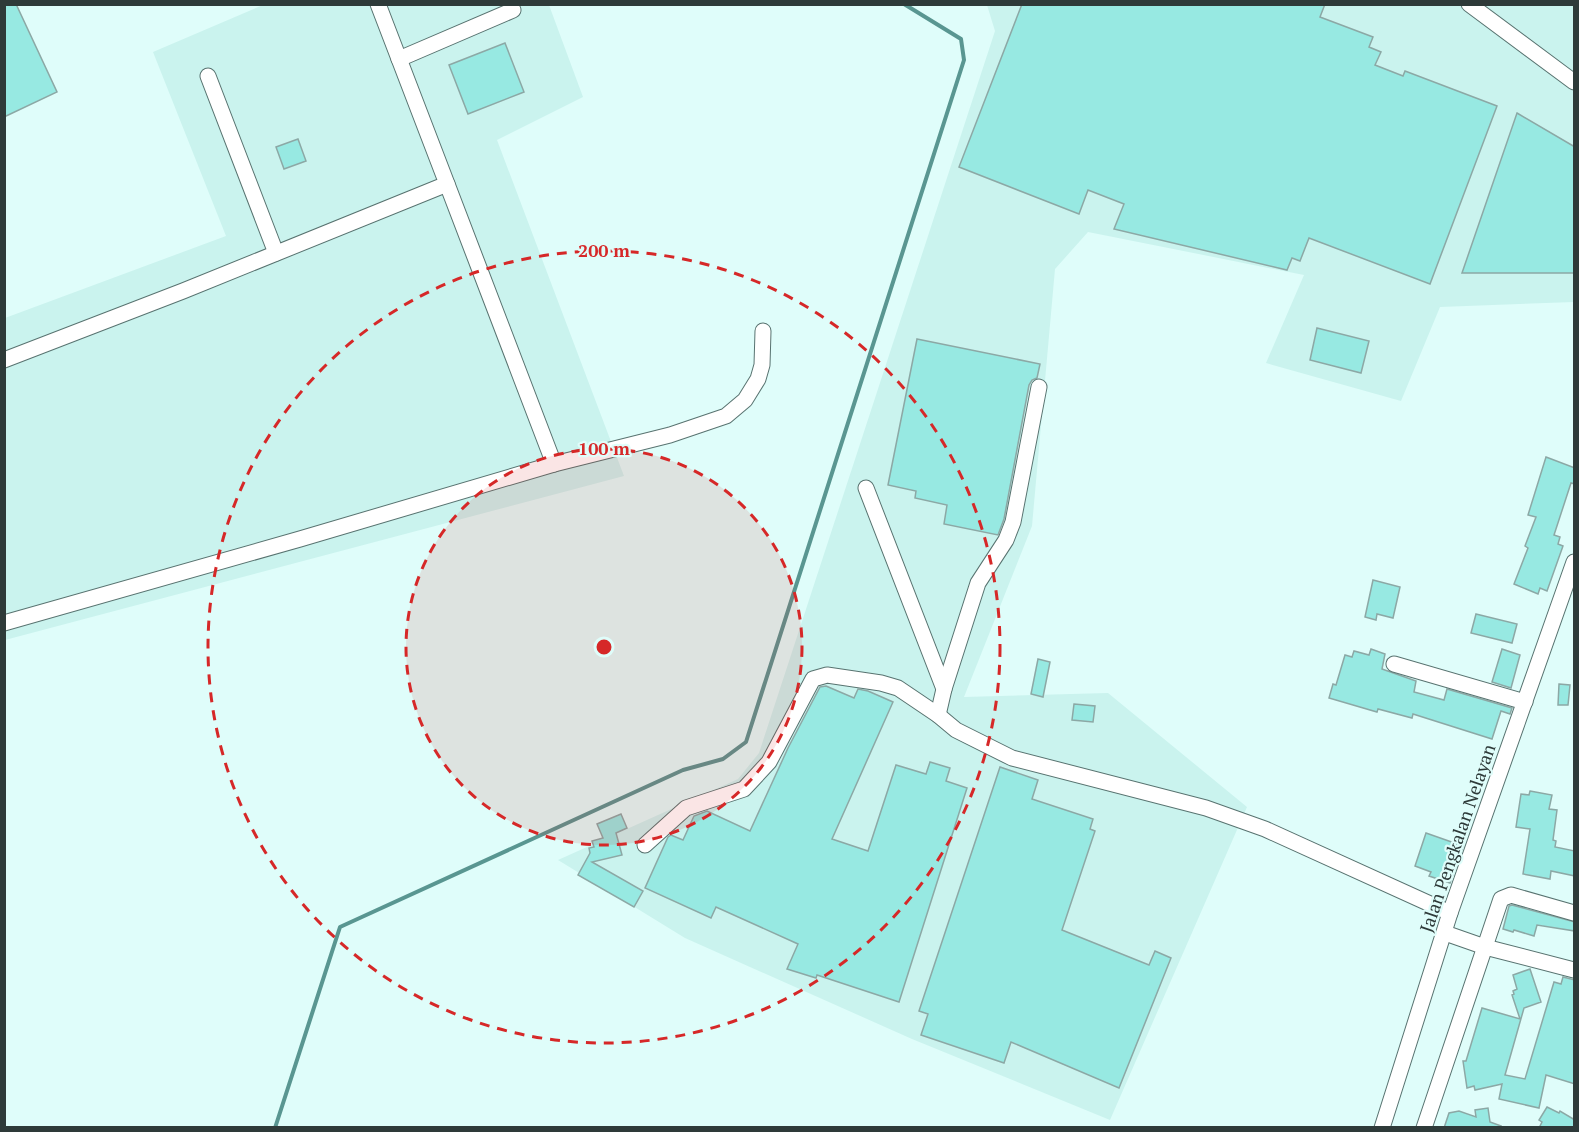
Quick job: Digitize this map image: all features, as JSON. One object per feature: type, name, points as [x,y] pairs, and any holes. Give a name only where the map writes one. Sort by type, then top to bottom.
[{"type":"street","points":[[378,4],[555,464]]},
{"type":"street","points":[[1469,4],[1575,82]]},
{"type":"street","points":[[399,59],[513,10]]},
{"type":"street","points":[[208,76],[276,253]]},
{"type":"street","points":[[4,360],[447,184]]},
{"type":"street","points":[[4,622],[300,539],[555,464],[669,435],[726,416],[745,400],[758,379],[762,365],[763,331]]},
{"type":"street","points":[[938,715],[978,583],[1006,540],[1013,522],[1039,387]]},
{"type":"street","points":[[866,488],[944,689]]},
{"type":"street","name":"Jalan Pengkalan Nelayan","points":[[1382,1128],[1450,913],[1575,562]]},
{"type":"street","points":[[1394,664],[1525,702]]},
{"type":"street","points":[[645,845],[686,808],[744,789],[769,762],[813,679],[827,675],[881,683],[898,688],[956,730],[1012,758],[1206,808],[1265,829],[1450,913]]},
{"type":"street","points":[[1424,1128],[1500,901],[1508,895],[1575,914]]},
{"type":"street","points":[[1445,933],[1485,947],[1575,970]]},
{"type":"shaded area","points":[[263,5],[549,5],[583,97],[497,140],[624,476],[5,640],[5,318],[226,236],[153,52]]},
{"type":"shaded area","points":[[987,5],[1574,5],[1574,302],[1440,307],[1401,401],[1266,363],[1304,275],[1088,232],[1055,269],[1032,526],[964,697],[1108,693],[1247,807],[1110,1120],[912,1039],[685,938],[558,860],[738,779],[759,753],[995,31]]},
{"type":"building","points":[[4,4],[16,4],[57,92],[4,117]]},
{"type":"building","points":[[1022,4],[1325,4],[1320,17],[1373,37],[1369,47],[1381,52],[1375,65],[1403,76],[1405,71],[1497,106],[1430,284],[1309,238],[1300,261],[1292,258],[1287,270],[1114,229],[1124,204],[1088,190],[1079,214],[959,167]]},
{"type":"building","points":[[505,43],[524,92],[468,114],[449,65]]},
{"type":"building","points":[[1517,113],[1575,147],[1575,273],[1462,273]]},
{"type":"building","points":[[298,139],[306,161],[284,169],[276,147]]},
{"type":"building","points":[[1317,328],[1369,341],[1361,373],[1310,360]]},
{"type":"building","points":[[917,339],[1040,364],[1037,378],[1029,385],[1004,519],[998,535],[944,524],[947,505],[915,498],[916,491],[888,485]]},
{"type":"building","points":[[1546,457],[1575,468],[1575,484],[1571,483],[1554,535],[1560,537],[1558,544],[1563,546],[1547,591],[1540,588],[1538,594],[1514,584],[1528,548],[1525,546],[1536,517],[1528,515]]},
{"type":"building","points":[[1373,580],[1400,587],[1393,618],[1377,614],[1376,620],[1365,617]]},
{"type":"building","points":[[1476,614],[1517,624],[1512,643],[1471,633]]},
{"type":"building","points":[[1371,649],[1385,654],[1382,669],[1416,681],[1414,692],[1444,700],[1447,689],[1512,708],[1510,714],[1501,711],[1492,739],[1413,714],[1412,718],[1378,709],[1377,712],[1329,698],[1333,684],[1336,685],[1345,655],[1352,657],[1354,651],[1369,655]]},
{"type":"building","points":[[1502,649],[1520,655],[1511,688],[1492,682]]},
{"type":"building","points":[[1038,659],[1050,662],[1043,697],[1031,694]]},
{"type":"building","points":[[1559,684],[1570,685],[1568,705],[1558,705]]},
{"type":"building","points":[[826,686],[854,698],[858,689],[893,702],[832,839],[868,851],[896,765],[926,774],[930,762],[950,768],[946,781],[967,788],[899,1002],[817,975],[816,978],[787,969],[798,944],[716,907],[711,918],[645,888],[668,837],[671,835],[683,840],[694,816],[707,811],[750,831],[788,748],[820,687]]},
{"type":"building","points":[[1074,704],[1095,706],[1093,722],[1072,720]]},
{"type":"building","points":[[1000,767],[1038,780],[1032,799],[1093,819],[1090,829],[1095,831],[1062,930],[1149,965],[1155,951],[1171,958],[1119,1088],[1011,1042],[1004,1063],[921,1035],[928,1014],[919,1011]]},
{"type":"building","points":[[1530,791],[1552,795],[1549,809],[1557,810],[1553,840],[1556,841],[1555,847],[1575,851],[1575,876],[1551,871],[1550,879],[1523,874],[1530,829],[1516,827],[1521,794],[1529,795]]},
{"type":"building","points":[[621,814],[627,828],[616,833],[622,855],[592,862],[643,891],[634,907],[578,875],[590,853],[589,848],[594,847],[592,841],[603,838],[597,824]]},
{"type":"building","points":[[1426,833],[1463,846],[1450,883],[1429,876],[1431,872],[1415,866]]},
{"type":"building","points":[[1509,906],[1575,922],[1575,931],[1537,925],[1534,936],[1503,929]]},
{"type":"building","points":[[1530,969],[1541,1002],[1524,1008],[1505,1075],[1525,1079],[1554,982],[1561,984],[1563,977],[1575,980],[1575,1084],[1546,1075],[1539,1108],[1499,1099],[1502,1084],[1475,1090],[1474,1086],[1467,1088],[1463,1061],[1466,1061],[1482,1008],[1520,1019],[1512,995],[1517,989],[1513,975]]},
{"type":"building","points":[[1547,1107],[1559,1113],[1560,1111],[1575,1120],[1575,1128],[1539,1128],[1542,1122],[1539,1120]]},
{"type":"building","points":[[1488,1108],[1490,1122],[1501,1126],[1500,1128],[1444,1128],[1449,1113],[1459,1111],[1476,1117],[1475,1110]]},
{"type":"waterway","points":[[275,1128],[340,927],[683,770],[723,759],[746,742],[964,60],[961,39],[904,4]]}]
